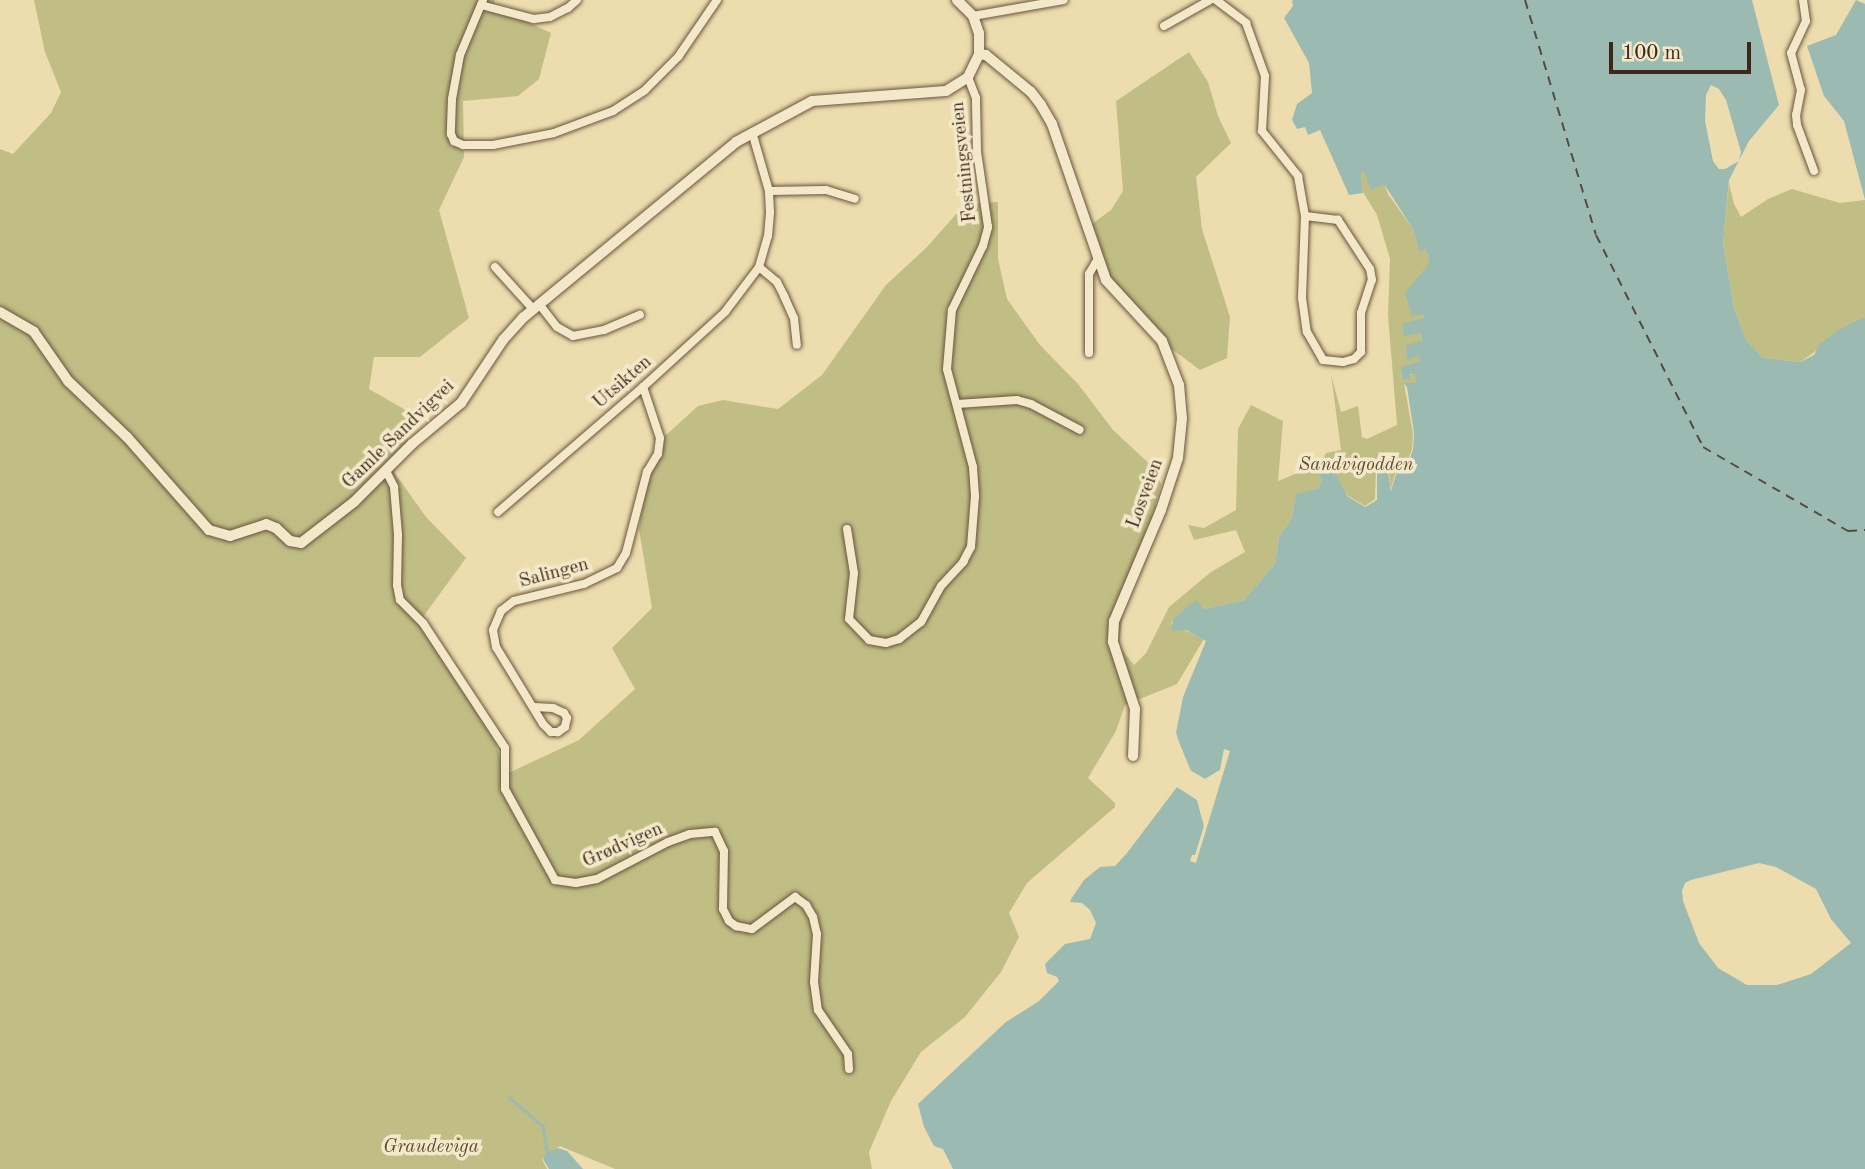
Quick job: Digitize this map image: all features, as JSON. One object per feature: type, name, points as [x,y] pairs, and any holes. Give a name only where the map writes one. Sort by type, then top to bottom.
[{"type":"main road","points":[[957,0],[974,16],[979,33],[979,54]]},
{"type":"street","points":[[577,0],[550,17],[534,19],[482,3],[460,55],[452,99],[450,134],[454,141],[463,145],[493,145],[554,133],[613,111],[645,90],[678,57],[717,0]]},
{"type":"street","points":[[974,16],[1064,0]]},
{"type":"street","points":[[1164,26],[1210,0]]},
{"type":"street","points":[[1216,0],[1246,23],[1265,76],[1262,131],[1298,176],[1305,216],[1302,298],[1307,332],[1323,360],[1343,362],[1354,359],[1361,352],[1361,313],[1373,280],[1370,269],[1338,220],[1305,216]]},
{"type":"street","points":[[1803,0],[1806,20],[1791,53],[1801,90],[1796,115],[1797,125],[1814,171]]},
{"type":"street","points":[[968,77],[979,54]]},
{"type":"street","name":"Losveien","points":[[979,54],[997,62],[1041,105],[1052,124],[1106,280],[1121,300],[1142,318],[1167,350],[1179,385],[1182,418],[1178,458],[1161,510],[1114,621],[1113,642],[1135,709],[1133,756]]},
{"type":"street","name":"Gamle Sandvigvei","points":[[0,312],[34,332],[68,381],[127,438],[204,526],[219,535],[230,536],[267,524],[293,543],[306,541],[354,502],[412,444],[461,402],[503,341],[536,306],[751,132],[812,101],[946,91],[968,77]]},
{"type":"street","name":"Festningsveien","points":[[847,528],[854,573],[849,619],[869,640],[886,643],[899,639],[920,622],[941,586],[963,562],[971,547],[975,496],[973,467],[947,369],[952,310],[983,246],[988,227],[977,152],[976,97],[968,77]]},
{"type":"street","name":"Utsikten","points":[[498,512],[725,312],[759,267],[768,236],[769,191],[751,132]]},
{"type":"street","points":[[769,191],[826,190],[855,199]]},
{"type":"street","points":[[1089,353],[1089,274],[1097,260]]},
{"type":"street","points":[[495,267],[557,327],[573,336],[604,330],[640,315]]},
{"type":"street","points":[[759,267],[777,282],[784,296],[794,318],[797,345]]},
{"type":"street","name":"Salingen","points":[[534,708],[496,647],[493,630],[501,611],[514,601],[584,584],[617,568],[626,553],[647,471],[658,454],[660,438],[643,387]]},
{"type":"street","points":[[957,404],[1017,400],[1031,404],[1080,430]]},
{"type":"street","name":"Grødvigen","points":[[386,471],[394,487],[398,549],[397,585],[400,600],[423,623],[505,748],[505,789],[555,880],[576,883],[597,879],[668,842],[690,834],[715,832],[724,850],[723,909],[729,921],[736,926],[752,929],[796,897],[806,905],[813,917],[817,934],[814,982],[818,1010],[848,1054],[849,1069]]},
{"type":"green space","points":[[34,0],[495,0],[494,6],[551,33],[539,79],[518,96],[463,101],[464,157],[439,210],[469,318],[420,357],[374,357],[369,389],[409,412],[408,441],[394,472],[426,517],[466,558],[420,621],[496,743],[504,775],[579,740],[635,689],[612,648],[652,608],[639,529],[646,478],[659,455],[654,446],[698,406],[723,400],[778,409],[822,375],[886,285],[927,247],[965,204],[998,202],[998,259],[1007,299],[1040,345],[1078,384],[1113,430],[1154,468],[1161,484],[1147,538],[1126,589],[1119,646],[1134,665],[1146,653],[1169,607],[1211,572],[1245,552],[1236,530],[1194,540],[1188,525],[1204,528],[1236,510],[1238,429],[1251,405],[1283,421],[1278,481],[1321,463],[1326,453],[1341,450],[1331,374],[1341,412],[1358,406],[1362,437],[1367,439],[1397,425],[1388,315],[1390,259],[1377,215],[1363,192],[1361,174],[1364,170],[1384,183],[1388,194],[1413,229],[1420,251],[1425,249],[1430,264],[1412,286],[1424,318],[1403,324],[1420,333],[1422,342],[1406,346],[1414,356],[1419,354],[1420,361],[1402,369],[1401,377],[1416,373],[1417,383],[1404,383],[1413,434],[1412,450],[1408,459],[1398,463],[1391,489],[1387,459],[1381,463],[1376,470],[1375,499],[1365,506],[1345,494],[1335,472],[1327,475],[1317,468],[1322,481],[1317,489],[1296,496],[1292,518],[1279,537],[1275,564],[1244,600],[1204,609],[1196,601],[1173,619],[1171,624],[1204,639],[1177,684],[1125,705],[1116,731],[1088,778],[1115,803],[1115,807],[1027,883],[1009,913],[1019,937],[1001,972],[965,1017],[921,1052],[891,1101],[869,1152],[872,1169],[615,1169],[560,1146],[542,1159],[547,1169],[0,1169],[0,149],[13,154],[51,113],[61,92],[45,52]]},
{"type":"green space","points":[[1189,52],[1208,82],[1218,116],[1231,143],[1196,177],[1202,229],[1230,317],[1227,358],[1200,370],[1173,350],[1136,314],[1107,277],[1092,224],[1111,210],[1123,191],[1116,101]]},
{"type":"green space","points":[[1729,183],[1734,204],[1741,217],[1768,199],[1792,189],[1840,203],[1865,200],[1865,317],[1800,362],[1763,358],[1746,340],[1734,308],[1723,243]]},
{"type":"water","points":[[1292,0],[1752,0],[1779,105],[1749,141],[1739,160],[1741,152],[1726,100],[1719,89],[1711,85],[1706,95],[1705,121],[1713,161],[1719,169],[1725,169],[1739,161],[1729,180],[1723,243],[1734,308],[1746,340],[1763,358],[1800,362],[1814,355],[1820,344],[1838,330],[1865,317],[1865,1169],[953,1169],[943,1149],[934,1146],[924,1127],[918,1104],[1006,1022],[1039,1001],[1059,981],[1057,977],[1047,973],[1045,964],[1065,944],[1090,939],[1096,923],[1090,910],[1082,903],[1070,902],[1071,899],[1084,880],[1100,867],[1115,866],[1177,787],[1197,799],[1204,826],[1195,862],[1225,755],[1220,770],[1205,779],[1191,771],[1179,742],[1176,733],[1183,697],[1206,641],[1186,630],[1171,631],[1173,619],[1196,600],[1204,609],[1244,600],[1275,564],[1279,537],[1292,518],[1296,494],[1317,489],[1322,481],[1316,468],[1327,474],[1335,472],[1347,496],[1365,507],[1377,500],[1377,470],[1381,464],[1386,460],[1391,491],[1399,464],[1409,460],[1413,450],[1414,433],[1407,387],[1403,383],[1416,383],[1416,374],[1410,374],[1410,378],[1402,380],[1401,367],[1420,361],[1418,355],[1407,361],[1406,345],[1422,341],[1420,333],[1404,336],[1403,323],[1424,318],[1423,314],[1412,316],[1405,293],[1429,264],[1428,256],[1425,249],[1420,252],[1413,229],[1384,184],[1371,190],[1364,171],[1361,174],[1363,193],[1349,195],[1320,130],[1308,135],[1305,127],[1297,129],[1292,120],[1297,104],[1312,93],[1309,63],[1284,18],[1293,6]],"holes":[[[1759,863],[1776,867],[1816,889],[1831,919],[1851,943],[1811,974],[1777,985],[1747,985],[1718,968],[1699,943],[1683,901],[1685,883]]]},
{"type":"water","points":[[1856,0],[1865,4],[1865,200],[1844,121],[1824,96],[1807,46],[1836,35]]},
{"type":"water","points":[[558,1148],[567,1151],[583,1169],[549,1169],[543,1159],[547,1152]]},
{"type":"pier","points":[[1224,749],[1230,751],[1196,863],[1190,861],[1192,855],[1195,855],[1204,826],[1197,800],[1174,785],[1178,784],[1200,797],[1206,818],[1219,775],[1204,783],[1189,774],[1186,768],[1205,779],[1220,770]]},
{"type":"waterway","points":[[509,1097],[543,1126],[547,1152]]},
{"type":"ferry route","points":[[1525,0],[1596,235],[1703,447],[1848,531],[1865,530]]},
{"type":"park label","name":"Sandvigodden","points":[[1356,466]]},
{"type":"park label","name":"Graudeviga","points":[[431,1148]]}]
